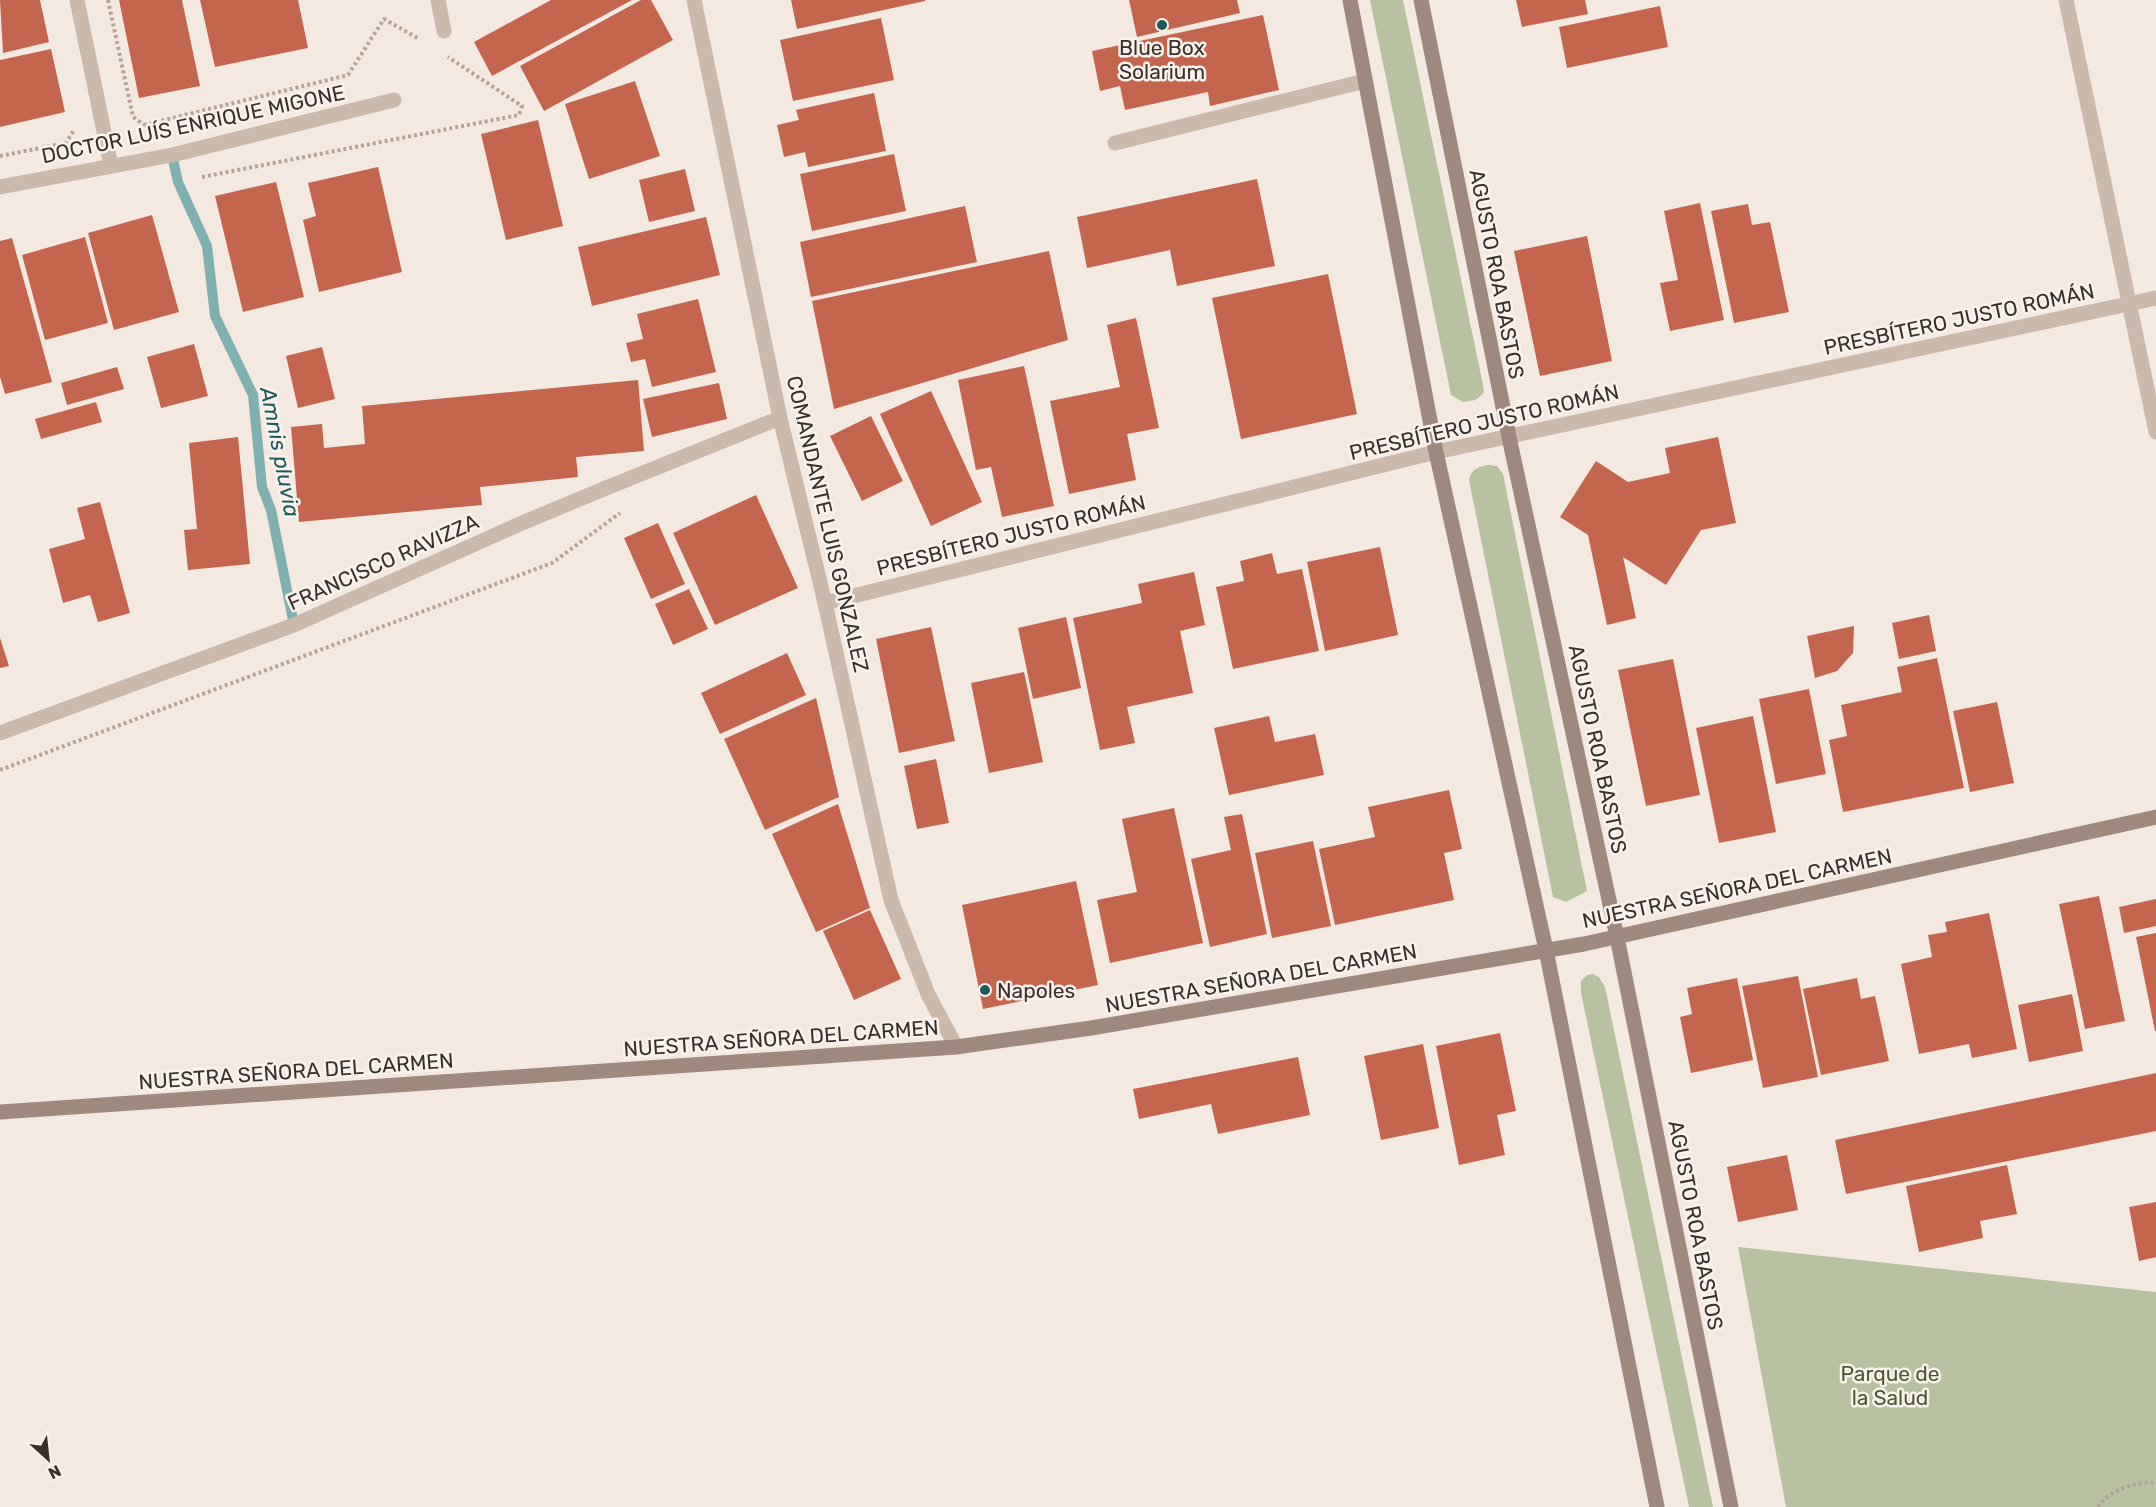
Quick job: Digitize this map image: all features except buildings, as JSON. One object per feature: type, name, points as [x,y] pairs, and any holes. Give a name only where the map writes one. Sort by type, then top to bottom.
[{"type":"street","points":[[77,0],[111,166]]},
{"type":"street","points":[[438,0],[444,31]]},
{"type":"street","name":"COMANDANTE LUIS GONZALEZ","points":[[694,0],[780,418],[825,603],[891,900],[928,994],[956,1047]]},
{"type":"street","points":[[1350,0],[1436,452],[1546,950],[1657,1507]]},
{"type":"street","name":"AGUSTO ROA BASTOS","points":[[1421,0],[1509,437],[1617,937],[1731,1507]]},
{"type":"street","points":[[2066,0],[2156,432]]},
{"type":"street","points":[[1115,143],[1365,81]]},
{"type":"street","name":"DOCTOR LUÍS ENRIQUE MIGONE","points":[[0,187],[183,152],[394,100]]},
{"type":"street","name":"PRESBÍTERO JUSTO ROMÁN","points":[[825,603],[1436,452],[2156,298]]},
{"type":"street","name":"FRANCISCO RAVIZZA","points":[[0,734],[294,625],[522,522],[780,418]]},
{"type":"street","name":"NUESTRA SEÑORA DEL CARMEN","points":[[0,1112],[956,1047],[1091,1028],[1617,937],[2156,817]]},
{"type":"path","name":"DOCTOR LUÍS ENRIQUE MIGONE","points":[[108,0],[133,117],[144,124],[348,75],[384,19],[424,42]]},
{"type":"path","name":"DOCTOR LUÍS ENRIQUE MIGONE","points":[[0,156],[66,143],[74,130]]},
{"type":"path","points":[[0,770],[552,563],[622,512]]},
{"type":"path","points":[[2098,1507],[2105,1496],[2143,1482],[2156,1483]]},
{"type":"green space","points":[[1370,0],[1403,0],[1484,390],[1483,394],[1475,400],[1463,402],[1451,395]]},
{"type":"green space","points":[[1488,465],[1497,466],[1503,474],[1587,891],[1566,902],[1553,897],[1469,480],[1476,469]]},
{"type":"green space","points":[[1593,974],[1599,977],[1605,987],[1713,1507],[1689,1507],[1581,993],[1581,981],[1587,975]]},
{"type":"green space","name":"Parque de la Salud","points":[[1738,1247],[2156,1292],[2156,1507],[1786,1507]]},
{"type":"waterway","name":"Amnis pluvia","points":[[172,155],[178,182],[207,246],[215,316],[253,395],[262,487],[271,510],[294,625]]},
{"type":"place","name":"Blue Box Solarium","points":[[1162,25]]},
{"type":"place","name":"Napoles","points":[[985,990]]}]
